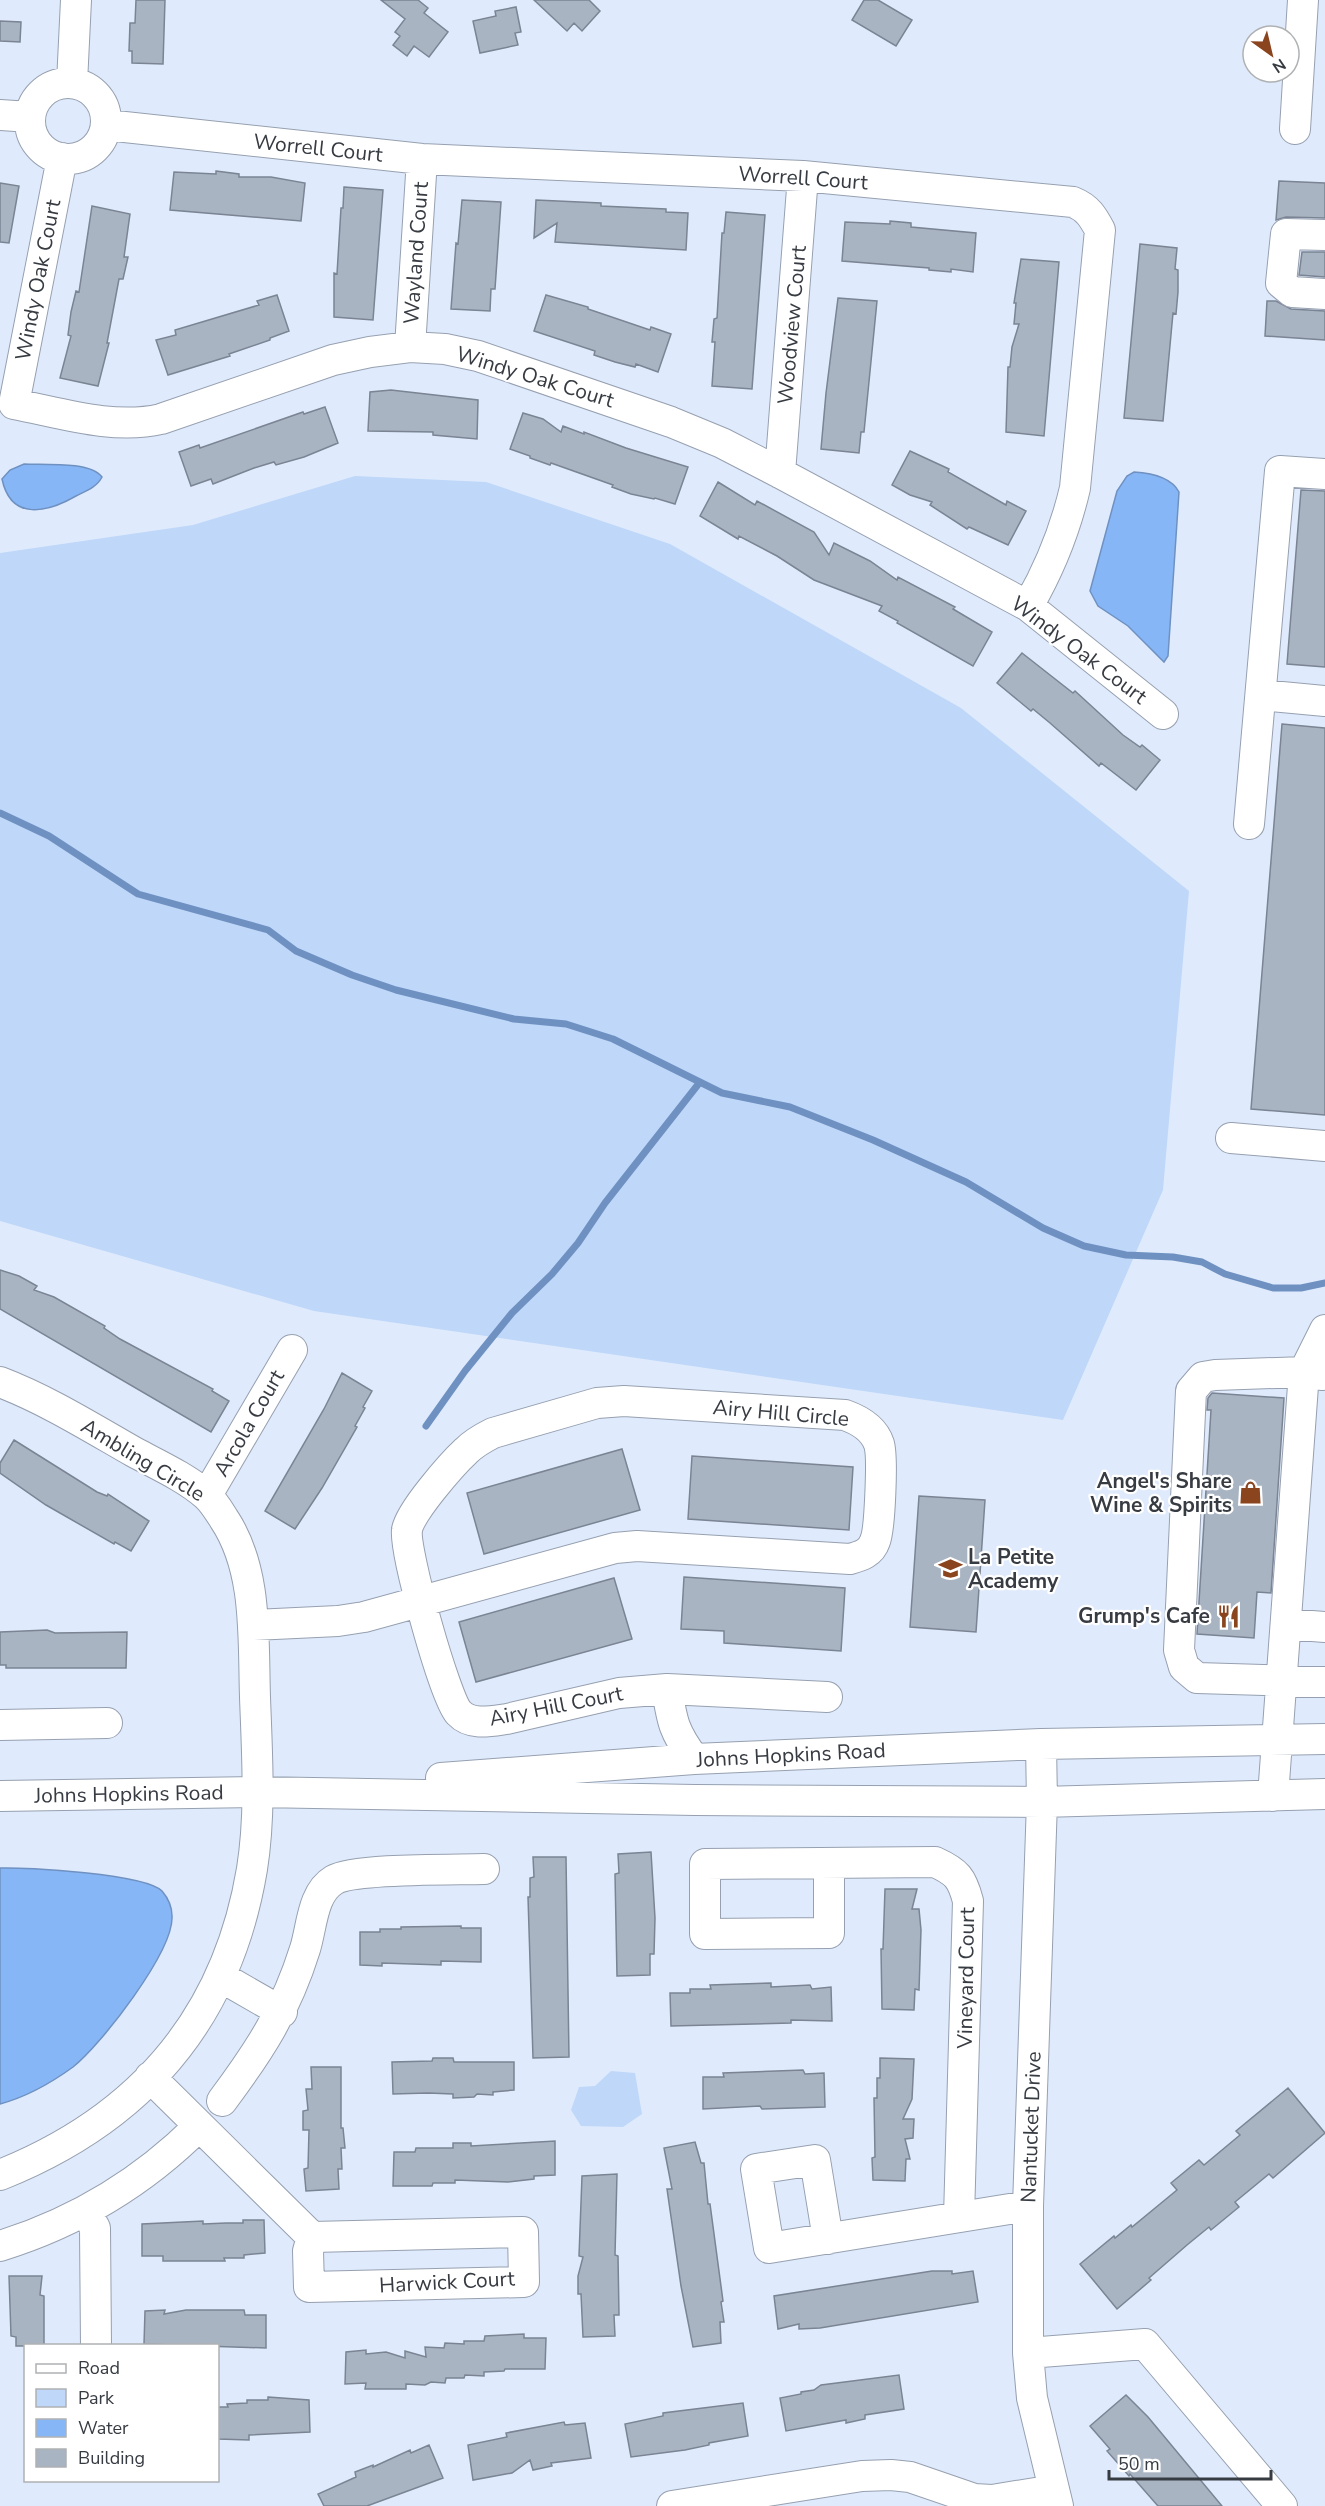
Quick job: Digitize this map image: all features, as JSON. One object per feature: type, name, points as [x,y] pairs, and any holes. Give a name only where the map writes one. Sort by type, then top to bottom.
[{"type":"street","points":[[72,83],[76,0]]},
{"type":"street","points":[[1295,129],[1303,0]]},
{"type":"street","points":[[72,83],[87,88],[97,96],[104,109],[106,125],[100,141],[90,151],[76,158],[62,158],[47,153],[38,144],[32,132],[30,117],[35,103],[43,93],[58,84],[72,83]]},
{"type":"street","points":[[0,116],[30,117]]},
{"type":"street","name":"Worrell Court","points":[[106,125],[422,159],[803,176],[1073,202],[1084,207],[1100,230],[1075,488],[1068,522],[1054,556],[1028,606]]},
{"type":"street","name":"Windy Oak Court","points":[[62,158],[14,404],[118,423],[141,424],[333,360],[370,352],[410,347],[445,349],[502,363],[671,422],[722,443],[780,473],[1028,606],[1163,714]]},
{"type":"street","name":"Wayland Court","points":[[410,347],[422,159]]},
{"type":"street","name":"Woodview Court","points":[[780,473],[803,176]]},
{"type":"street","points":[[1325,235],[1286,234],[1281,283],[1292,292],[1325,294]]},
{"type":"street","points":[[1249,824],[1280,471],[1325,474]]},
{"type":"street","points":[[1261,694],[1325,701]]},
{"type":"street","points":[[1231,1138],[1325,1146]]},
{"type":"street","points":[[1273,1796],[1287,1624],[1314,1374],[1325,1330]]},
{"type":"street","name":"Arcola Court","points":[[207,1495],[292,1350]]},
{"type":"street","points":[[1314,1374],[1215,1375],[1203,1377],[1191,1391],[1179,1650],[1184,1667],[1197,1678],[1325,1682]]},
{"type":"street","name":"Ambling Circle","points":[[0,1382],[32,1394],[174,1474],[207,1495],[225,1520],[239,1545],[245,1566],[253,1625],[258,1792],[252,1866],[244,1908],[221,1977],[203,2013],[179,2045],[117,2110],[79,2137],[33,2162],[0,2175]]},
{"type":"street","name":"Airy Hill Circle","points":[[253,1625],[355,1619],[615,1548],[637,1546],[850,1559],[862,1556],[876,1540],[881,1463],[879,1443],[861,1421],[845,1415],[624,1401],[597,1403],[493,1433],[465,1451],[415,1512],[407,1528],[407,1547],[422,1600]]},
{"type":"street","name":"Airy Hill Court","points":[[422,1600],[448,1692],[460,1715],[471,1720],[486,1722],[507,1719],[619,1693],[667,1689],[827,1697]]},
{"type":"street","points":[[1287,1624],[1325,1627]]},
{"type":"street","points":[[667,1689],[672,1724],[678,1737],[694,1759]]},
{"type":"street","points":[[0,1725],[107,1723]]},
{"type":"street","name":"Johns Hopkins Road","points":[[258,1792],[694,1759],[1041,1744],[1279,1738],[1325,1739]]},
{"type":"street","name":"Nantucket Drive","points":[[1041,1744],[1042,1802],[1028,2206],[1028,2353],[1032,2398],[1056,2498]]},
{"type":"street","name":"Johns Hopkins Road","points":[[0,1796],[258,1792],[707,1800],[1042,1802],[1325,1794]]},
{"type":"street","name":"Vineyard Court","points":[[829,1863],[829,1933],[705,1934],[705,1864],[935,1862],[955,1871],[964,1886],[968,1901],[960,2217]]},
{"type":"street","points":[[222,2101],[266,2040],[282,2012],[298,1970],[318,1899],[333,1880],[355,1873],[484,1869]]},
{"type":"street","points":[[221,1977],[282,2012]]},
{"type":"street","points":[[150,2077],[312,2237]]},
{"type":"street","points":[[0,2246],[42,2232],[86,2212],[141,2177],[172,2153],[199,2126]]},
{"type":"street","points":[[828,2239],[1028,2206]]},
{"type":"street","points":[[86,2212],[95,2228],[96,2344]]},
{"type":"street","name":"Harwick Court","points":[[523,2232],[524,2282],[309,2287],[308,2251],[312,2237],[523,2232]]},
{"type":"street","points":[[1028,2353],[1145,2344],[1282,2506]]},
{"type":"street","points":[[672,2506],[862,2476],[891,2475],[910,2477],[974,2499],[1056,2498]]},
{"type":"green space","points":[[355,476],[486,482],[670,544],[961,708],[1189,891],[1163,1190],[1063,1420],[314,1311],[0,1221],[0,553],[193,525]]},
{"type":"green space","points":[[611,2071],[635,2073],[642,2114],[623,2127],[581,2126],[571,2110],[579,2087],[595,2086]]},
{"type":"water","points":[[24,464],[77,466],[88,468],[102,477],[91,488],[65,502],[32,510],[13,502],[2,479],[10,470]]},
{"type":"water","points":[[1134,472],[1166,479],[1179,492],[1168,656],[1164,662],[1128,626],[1098,606],[1090,591],[1117,491],[1127,476]]},
{"type":"water","points":[[0,1868],[85,1873],[151,1885],[162,1891],[170,1906],[172,1916],[169,1932],[149,1973],[101,2039],[73,2067],[56,2079],[0,2104]]},
{"type":"building","points":[[136,0],[165,0],[163,64],[132,63],[132,51],[129,51],[130,23],[135,23]]},
{"type":"building","points":[[381,0],[418,0],[428,8],[424,13],[448,32],[429,57],[414,46],[407,56],[393,45],[400,36],[395,32],[405,19]]},
{"type":"building","points":[[534,0],[589,0],[600,11],[582,31],[574,23],[567,31]]},
{"type":"building","points":[[864,0],[878,0],[912,20],[896,46],[852,20]]},
{"type":"building","points":[[516,7],[521,32],[515,33],[518,45],[480,53],[473,21],[496,16],[495,11]]},
{"type":"building","points":[[0,21],[21,22],[20,42],[0,41]]},
{"type":"building","points":[[216,171],[239,174],[239,177],[271,177],[305,183],[301,221],[170,210],[174,172],[216,174]]},
{"type":"building","points":[[1279,181],[1325,183],[1325,218],[1286,217],[1276,220]]},
{"type":"building","points":[[0,183],[19,186],[9,243],[0,242]]},
{"type":"building","points":[[344,187],[383,190],[373,320],[334,317],[334,273],[337,274]]},
{"type":"building","points":[[462,200],[501,202],[495,289],[491,289],[490,311],[451,309]]},
{"type":"building","points":[[536,200],[601,203],[601,206],[666,209],[666,212],[688,213],[686,250],[555,242],[557,223],[534,238]]},
{"type":"building","points":[[92,206],[130,214],[124,257],[128,257],[123,279],[119,279],[107,343],[109,343],[98,386],[60,378],[71,336],[68,335],[71,312],[76,291],[79,292]]},
{"type":"building","points":[[726,212],[765,215],[752,389],[712,386],[715,342],[712,342],[714,319],[717,318],[722,233],[724,233]]},
{"type":"building","points":[[890,221],[911,223],[911,227],[976,233],[973,272],[951,269],[951,272],[842,261],[845,222],[890,224]]},
{"type":"building","points":[[1140,244],[1177,248],[1175,269],[1178,270],[1178,292],[1176,314],[1173,313],[1163,421],[1124,418]]},
{"type":"building","points":[[1302,252],[1325,252],[1325,277],[1299,275]]},
{"type":"building","points":[[1021,259],[1059,262],[1044,436],[1006,432],[1008,367],[1010,367],[1012,347],[1019,324],[1014,324],[1016,303],[1014,303]]},
{"type":"building","points":[[277,295],[289,331],[229,354],[230,356],[168,375],[156,340],[176,335],[175,330],[259,305],[257,301]]},
{"type":"building","points":[[546,295],[588,307],[588,309],[650,330],[651,327],[671,334],[658,372],[636,364],[635,367],[615,362],[594,355],[595,351],[534,331]]},
{"type":"building","points":[[838,298],[877,301],[864,432],[861,432],[859,453],[821,449]]},
{"type":"building","points":[[1267,301],[1276,301],[1291,309],[1325,311],[1325,340],[1265,336]]},
{"type":"building","points":[[391,390],[478,400],[477,439],[433,435],[433,432],[368,431],[370,392]]},
{"type":"building","points":[[325,407],[338,443],[304,457],[276,465],[274,462],[213,484],[211,479],[191,486],[179,452],[199,445],[200,448],[303,412],[304,414]]},
{"type":"building","points":[[523,413],[543,419],[561,432],[563,426],[688,467],[675,504],[631,494],[612,487],[613,485],[551,463],[550,465],[510,449]]},
{"type":"building","points":[[910,451],[949,469],[948,472],[1006,505],[1007,501],[1026,511],[1008,545],[969,527],[967,529],[930,505],[932,502],[910,495],[892,485]]},
{"type":"building","points":[[718,482],[755,505],[757,501],[814,532],[829,555],[834,543],[870,561],[897,580],[898,577],[955,607],[953,609],[992,632],[973,666],[897,623],[898,621],[879,611],[882,606],[814,580],[777,556],[739,536],[738,539],[700,516]]},
{"type":"building","points":[[1301,490],[1325,491],[1325,667],[1287,664]]},
{"type":"building","points":[[1022,653],[1073,693],[1075,691],[1123,735],[1140,747],[1142,745],[1160,760],[1136,790],[1101,763],[1099,766],[1033,709],[1031,711],[997,683]]},
{"type":"building","points":[[1282,724],[1325,728],[1325,1115],[1251,1109]]},
{"type":"building","points":[[0,1270],[19,1276],[37,1286],[34,1290],[54,1297],[105,1326],[104,1328],[120,1339],[213,1389],[212,1391],[229,1401],[211,1432],[0,1309]]},
{"type":"building","points":[[342,1373],[372,1391],[355,1426],[357,1427],[295,1529],[265,1511],[324,1409]]},
{"type":"building","points":[[1212,1393],[1284,1398],[1271,1593],[1257,1592],[1254,1638],[1197,1634],[1211,1410],[1207,1410],[1208,1398]]},
{"type":"building","points":[[14,1440],[97,1492],[107,1496],[108,1494],[149,1521],[131,1551],[115,1542],[114,1544],[46,1505],[0,1473],[0,1463]]},
{"type":"building","points":[[622,1449],[640,1510],[484,1554],[467,1493]]},
{"type":"building","points":[[692,1456],[853,1467],[849,1530],[688,1519]]},
{"type":"building","points":[[919,1496],[985,1500],[976,1632],[910,1627]]},
{"type":"building","points":[[684,1577],[845,1588],[841,1651],[724,1643],[724,1631],[681,1629]]},
{"type":"building","points":[[614,1578],[632,1639],[476,1682],[459,1622]]},
{"type":"building","points":[[47,1630],[55,1633],[127,1632],[126,1668],[6,1668],[6,1665],[0,1665],[0,1632]]},
{"type":"building","points":[[651,1852],[655,1918],[654,1954],[650,1954],[650,1975],[617,1976],[615,1874],[619,1873],[618,1854]]},
{"type":"building","points":[[533,1857],[566,1857],[569,2057],[533,2058],[528,1897],[530,1897],[530,1878],[534,1877]]},
{"type":"building","points":[[885,1889],[917,1889],[912,1909],[919,1909],[921,1930],[919,1990],[915,1989],[914,2010],[882,2009],[881,1949],[883,1949]]},
{"type":"building","points":[[461,1926],[461,1928],[481,1928],[481,1962],[441,1961],[441,1965],[382,1963],[382,1966],[360,1965],[360,1932],[380,1932],[380,1929],[401,1929],[401,1927]]},
{"type":"building","points":[[771,1983],[771,1987],[810,1985],[812,1989],[831,1987],[832,2021],[791,2020],[791,2023],[671,2026],[670,1993],[690,1993],[690,1989],[711,1989],[710,1985]]},
{"type":"building","points":[[433,2058],[453,2058],[454,2062],[514,2062],[514,2090],[493,2092],[493,2095],[477,2094],[474,2097],[453,2098],[453,2094],[393,2094],[392,2062],[432,2061]]},
{"type":"building","points":[[880,2058],[914,2059],[912,2099],[903,2119],[914,2119],[913,2138],[905,2139],[910,2159],[906,2159],[905,2181],[873,2180],[874,2098],[877,2098],[877,2078],[880,2078]]},
{"type":"building","points":[[311,2067],[341,2067],[341,2128],[343,2128],[345,2148],[341,2148],[342,2169],[338,2169],[339,2189],[306,2191],[304,2169],[308,2168],[309,2130],[303,2130],[303,2111],[308,2110],[306,2089],[312,2089]]},
{"type":"building","points":[[803,2070],[805,2074],[824,2073],[825,2107],[762,2109],[760,2106],[703,2109],[703,2077],[724,2077],[723,2073]]},
{"type":"building","points":[[1288,2088],[1325,2133],[1273,2178],[1269,2174],[1235,2202],[1239,2207],[1211,2230],[1209,2227],[1187,2245],[1117,2309],[1080,2264],[1114,2236],[1115,2238],[1131,2225],[1132,2227],[1177,2190],[1171,2183],[1199,2160],[1204,2165],[1240,2135],[1236,2131]]},
{"type":"building","points":[[555,2141],[555,2175],[534,2176],[534,2179],[508,2182],[455,2180],[455,2183],[433,2183],[432,2186],[393,2186],[394,2152],[415,2152],[416,2148],[453,2148],[453,2143],[471,2143],[471,2146]]},
{"type":"building","points":[[695,2142],[701,2163],[704,2163],[724,2322],[720,2322],[721,2343],[693,2347],[681,2286],[667,2189],[672,2189],[664,2148]]},
{"type":"building","points":[[617,2174],[615,2255],[618,2256],[619,2315],[614,2315],[615,2336],[583,2337],[581,2294],[578,2294],[578,2276],[583,2257],[579,2256],[582,2176]]},
{"type":"building","points":[[243,2220],[264,2220],[265,2253],[244,2255],[244,2258],[224,2258],[225,2261],[163,2261],[163,2256],[142,2256],[142,2224],[203,2221],[203,2224],[243,2223]]},
{"type":"building","points":[[932,2271],[952,2271],[952,2274],[973,2271],[978,2302],[820,2328],[799,2329],[799,2324],[778,2329],[774,2296]]},
{"type":"building","points":[[9,2276],[42,2276],[40,2295],[44,2296],[44,2344],[16,2346],[16,2337],[11,2336]]},
{"type":"building","points":[[165,2310],[164,2314],[186,2310],[244,2310],[245,2315],[266,2315],[266,2348],[219,2346],[219,2344],[144,2344],[145,2311]]},
{"type":"building","points":[[524,2334],[524,2338],[546,2338],[545,2369],[505,2369],[504,2371],[484,2372],[484,2376],[465,2375],[464,2378],[446,2378],[445,2383],[406,2384],[406,2389],[365,2389],[366,2383],[345,2384],[346,2352],[366,2350],[366,2354],[386,2352],[405,2358],[405,2351],[426,2357],[425,2347],[444,2348],[445,2343],[464,2344],[464,2341],[484,2341],[485,2336]]},
{"type":"building","points":[[899,2375],[904,2409],[865,2415],[865,2419],[846,2423],[846,2420],[786,2431],[780,2398],[814,2390],[821,2385]]},
{"type":"building","points":[[1126,2395],[1148,2417],[1222,2506],[1158,2506],[1107,2451],[1110,2449],[1090,2426]]},
{"type":"building","points":[[268,2397],[309,2400],[310,2432],[249,2435],[249,2440],[219,2439],[219,2407],[228,2407],[227,2404],[247,2403],[247,2400],[268,2400]]},
{"type":"building","points":[[743,2403],[748,2436],[685,2450],[631,2457],[625,2424],[663,2416],[663,2413]]},
{"type":"building","points":[[564,2422],[565,2425],[585,2423],[591,2458],[551,2463],[552,2466],[533,2470],[530,2460],[512,2473],[473,2480],[468,2445],[507,2437],[506,2433]]},
{"type":"building","points":[[429,2445],[443,2478],[367,2506],[324,2506],[318,2494],[356,2477],[355,2472],[373,2465],[373,2467],[410,2450],[411,2453]]},
{"type":"waterway","points":[[0,813],[49,836],[138,894],[268,930],[296,951],[352,975],[396,990],[514,1019],[566,1024],[613,1039],[722,1093],[790,1107],[873,1140],[966,1182],[1043,1228],[1084,1246],[1126,1255],[1173,1257],[1202,1262],[1225,1274],[1273,1288],[1301,1288],[1325,1283]]},
{"type":"waterway","points":[[426,1426],[465,1371],[512,1313],[552,1274],[578,1243],[605,1203],[700,1082]]},
{"type":"place","name":"Angel's Share Wine & Spirits","points":[[1250,1493]]},
{"type":"place","name":"La Petite Academy","points":[[950,1569]]},
{"type":"place","name":"Grump's Cafe","points":[[1228,1616]]}]
